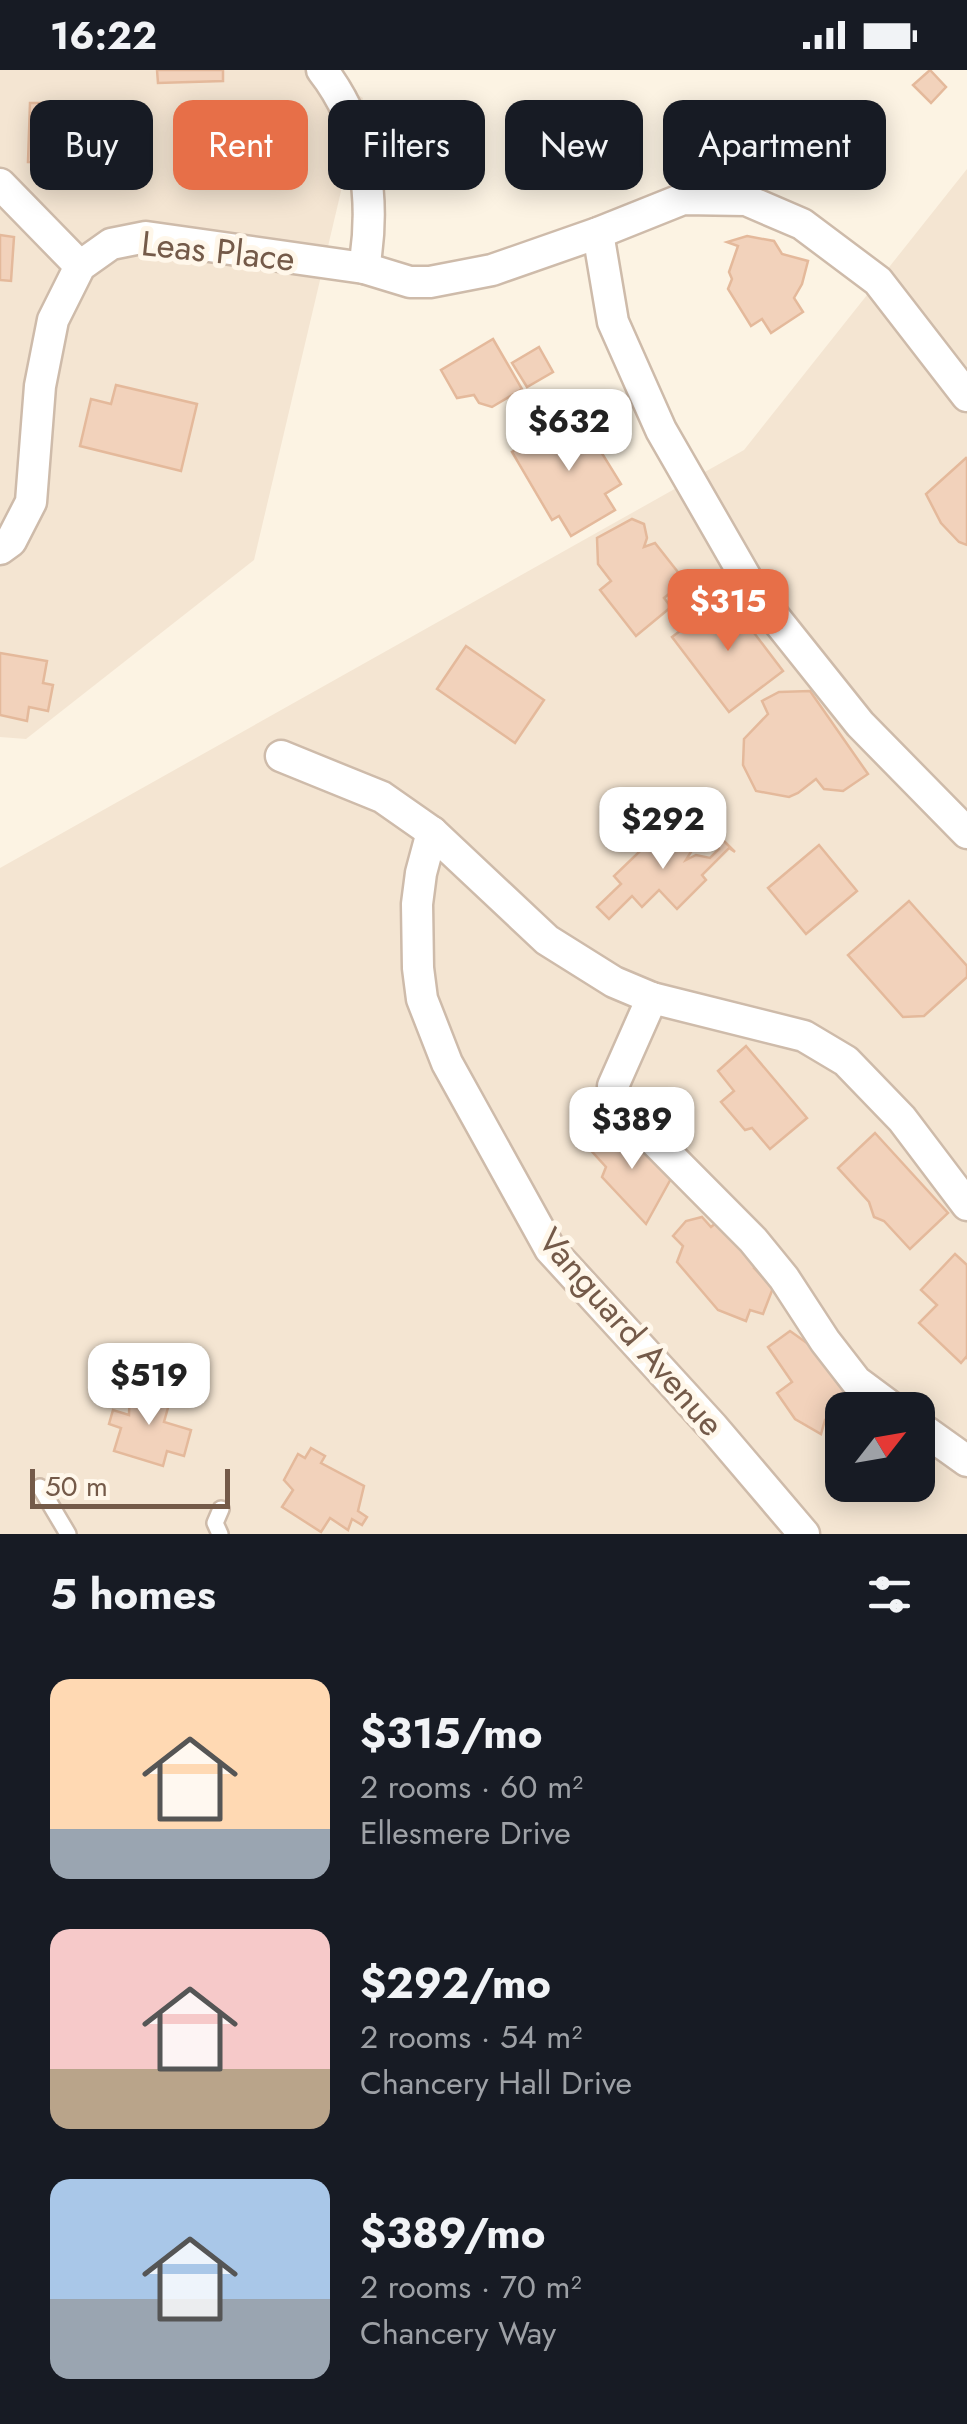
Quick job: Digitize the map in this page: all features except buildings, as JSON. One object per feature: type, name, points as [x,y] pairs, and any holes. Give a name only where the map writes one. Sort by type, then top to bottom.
[{"type":"street","points":[[322,70],[356,128],[368,180],[364,268]]},
{"type":"street","points":[[0,184],[80,266],[52,320],[40,386],[32,502],[12,541],[0,549]]},
{"type":"street","name":"Leas Place","points":[[80,266],[111,244],[146,237],[364,268],[410,282],[430,282],[492,270],[684,199],[746,200],[802,224],[878,281],[967,396]]},
{"type":"street","points":[[598,233],[613,322],[661,430],[753,590],[860,724],[967,833]]},
{"type":"street","points":[[280,756],[382,797],[432,832],[547,940],[614,982],[652,998],[804,1036],[846,1061],[902,1119],[967,1205]]},
{"type":"street","name":"Vanguard Avenue","points":[[432,832],[417,904],[418,968],[422,999],[447,1063],[550,1248],[713,1427],[804,1534]]},
{"type":"street","points":[[652,998],[614,1086],[616,1098],[753,1240],[784,1278],[825,1341],[856,1380],[872,1392]]},
{"type":"street","points":[[935,1438],[967,1461]]},
{"type":"lane","points":[[40,1487],[68,1534]]},
{"type":"lane","points":[[220,1534],[215,1522],[221,1509]]},
{"type":"shaded area","points":[[0,70],[319,70],[363,98],[328,100],[328,190],[341,190],[254,560],[26,739],[0,737]]},
{"type":"shaded area","points":[[967,169],[967,1534],[0,1534],[0,868],[744,450]]}]
